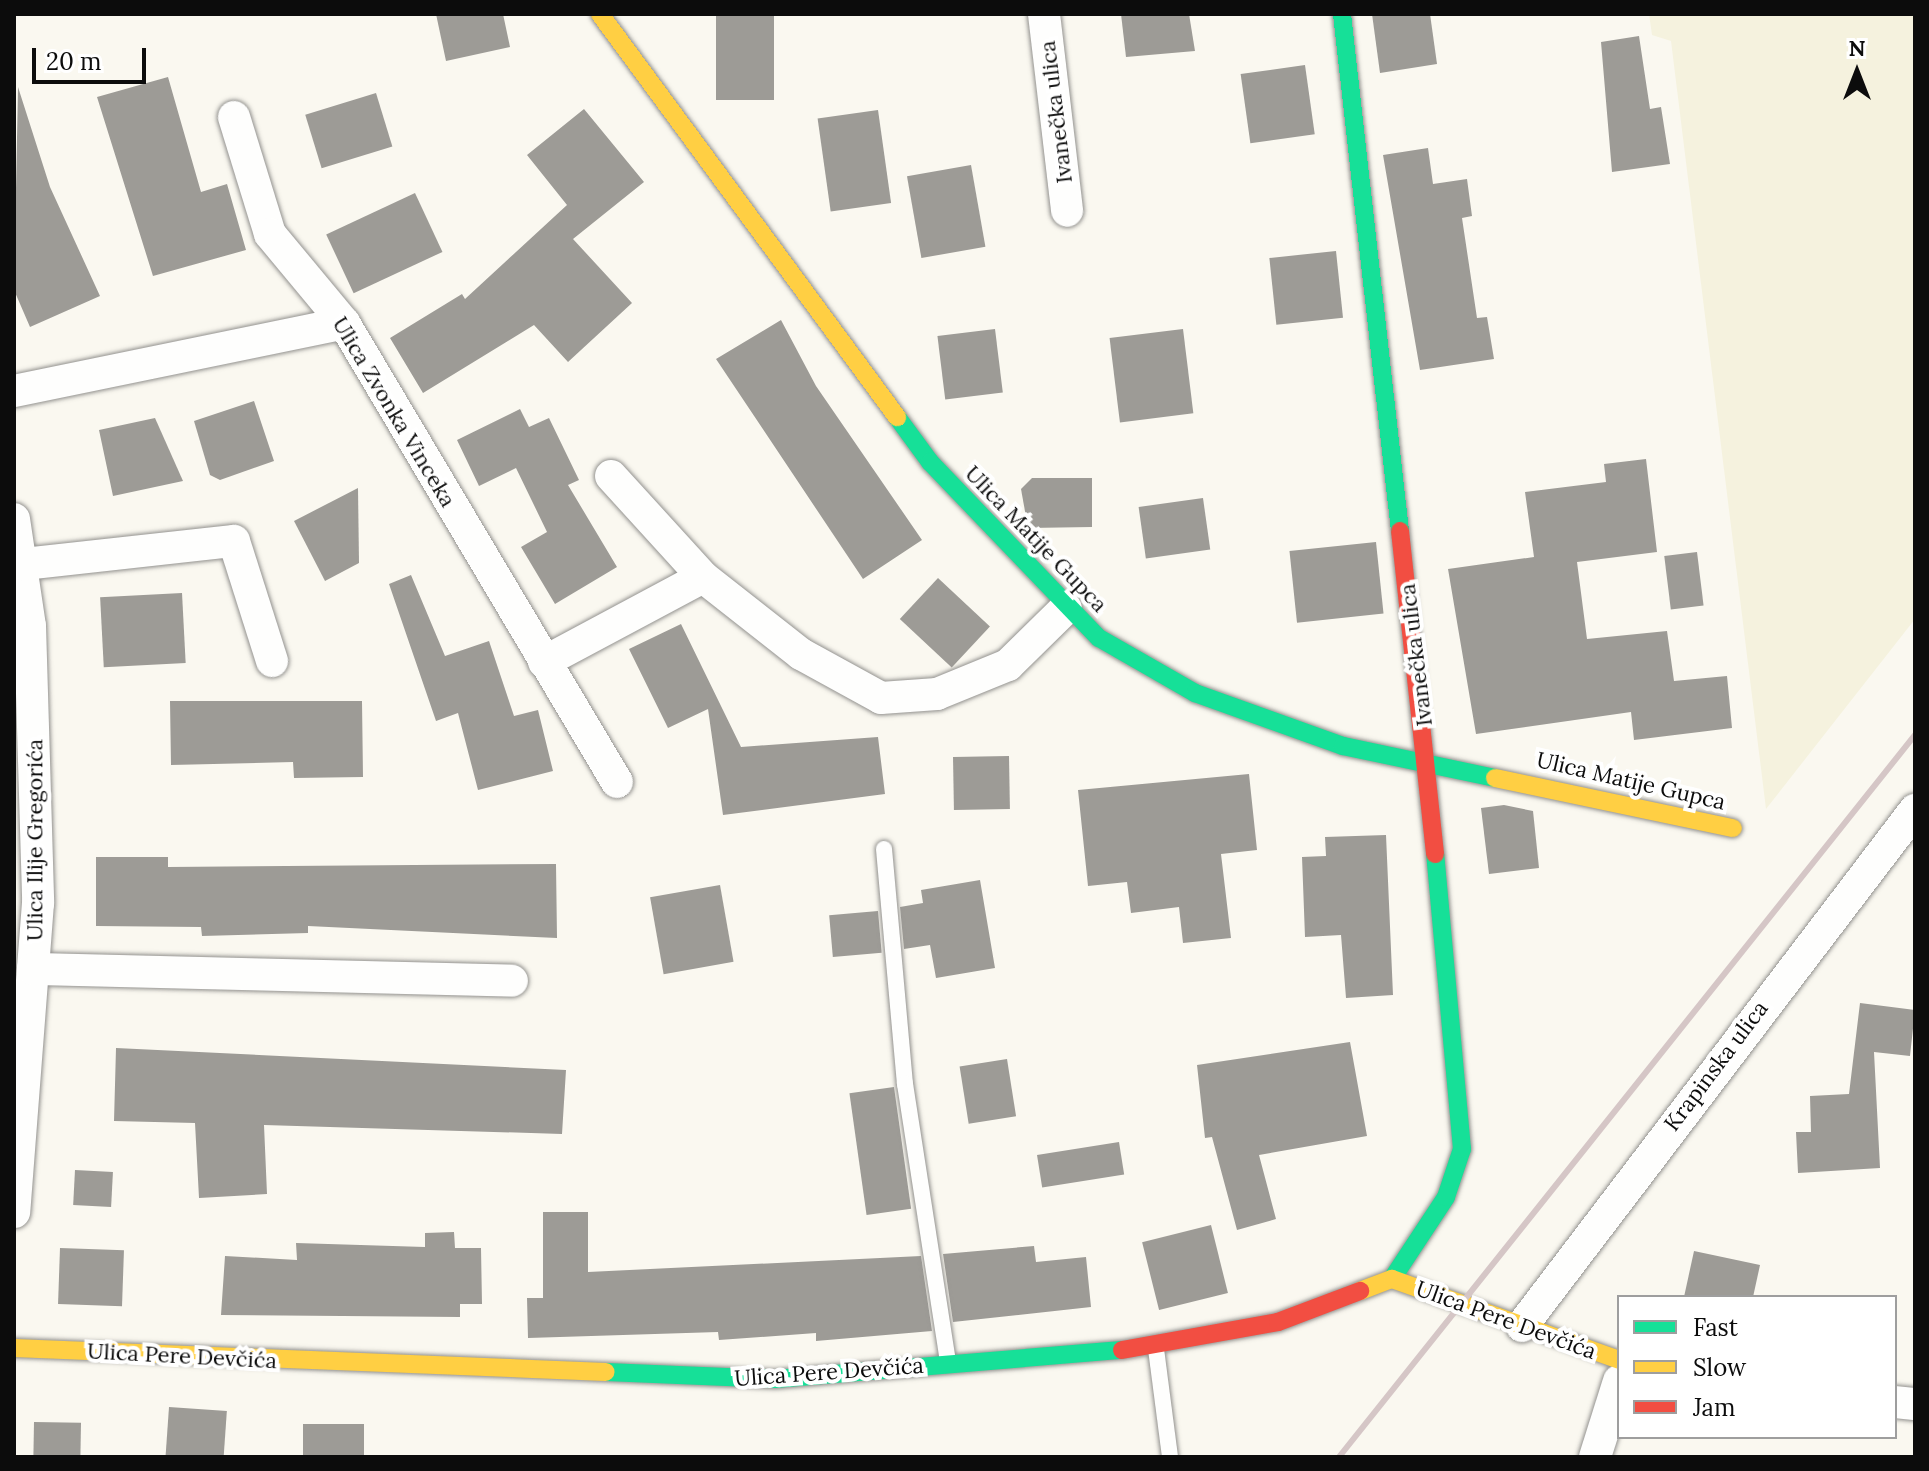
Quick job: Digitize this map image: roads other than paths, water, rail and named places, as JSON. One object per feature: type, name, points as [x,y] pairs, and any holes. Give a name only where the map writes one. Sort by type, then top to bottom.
[{"type":"street","name":"Ulica Matije Gupca","points":[[600,14],[930,462],[1066,608],[1099,638],[1195,693],[1343,746],[1427,759],[1733,828]]},
{"type":"street","name":"Ivanečka ulica","points":[[1044,14],[1067,211]]},
{"type":"street","name":"Ivanečka ulica","points":[[1342,14],[1464,1110],[1462,1149],[1432,1224],[1392,1279]]},
{"type":"street","name":"Ulica Zvonka Vinceka","points":[[234,117],[270,234],[344,323],[617,782]]},
{"type":"street","points":[[14,391],[344,323]]},
{"type":"street","points":[[611,476],[703,577],[801,654],[881,698],[937,694],[1008,665],[1066,608]]},
{"type":"street","name":"Ulica Ilije Gregorića","points":[[14,519],[24,564],[22,626],[37,780],[33,969],[14,1212]]},
{"type":"street","points":[[24,564],[234,541],[272,661]]},
{"type":"street","points":[[544,662],[703,577]]},
{"type":"street","name":"Krapinska ulica","points":[[1522,1326],[1915,810]]},
{"type":"street","points":[[33,969],[512,981]]},
{"type":"street","name":"Ulica Pere Devčića","points":[[14,1348],[681,1381],[1156,1347],[1278,1322],[1392,1279],[1617,1359]]},
{"type":"street","points":[[1595,1457],[1617,1387]]},
{"type":"lane","points":[[884,849],[905,1084],[949,1363]]},
{"type":"lane","points":[[1156,1347],[1170,1457]]},
{"type":"railway","points":[[1339,1457],[1915,735]]}]
